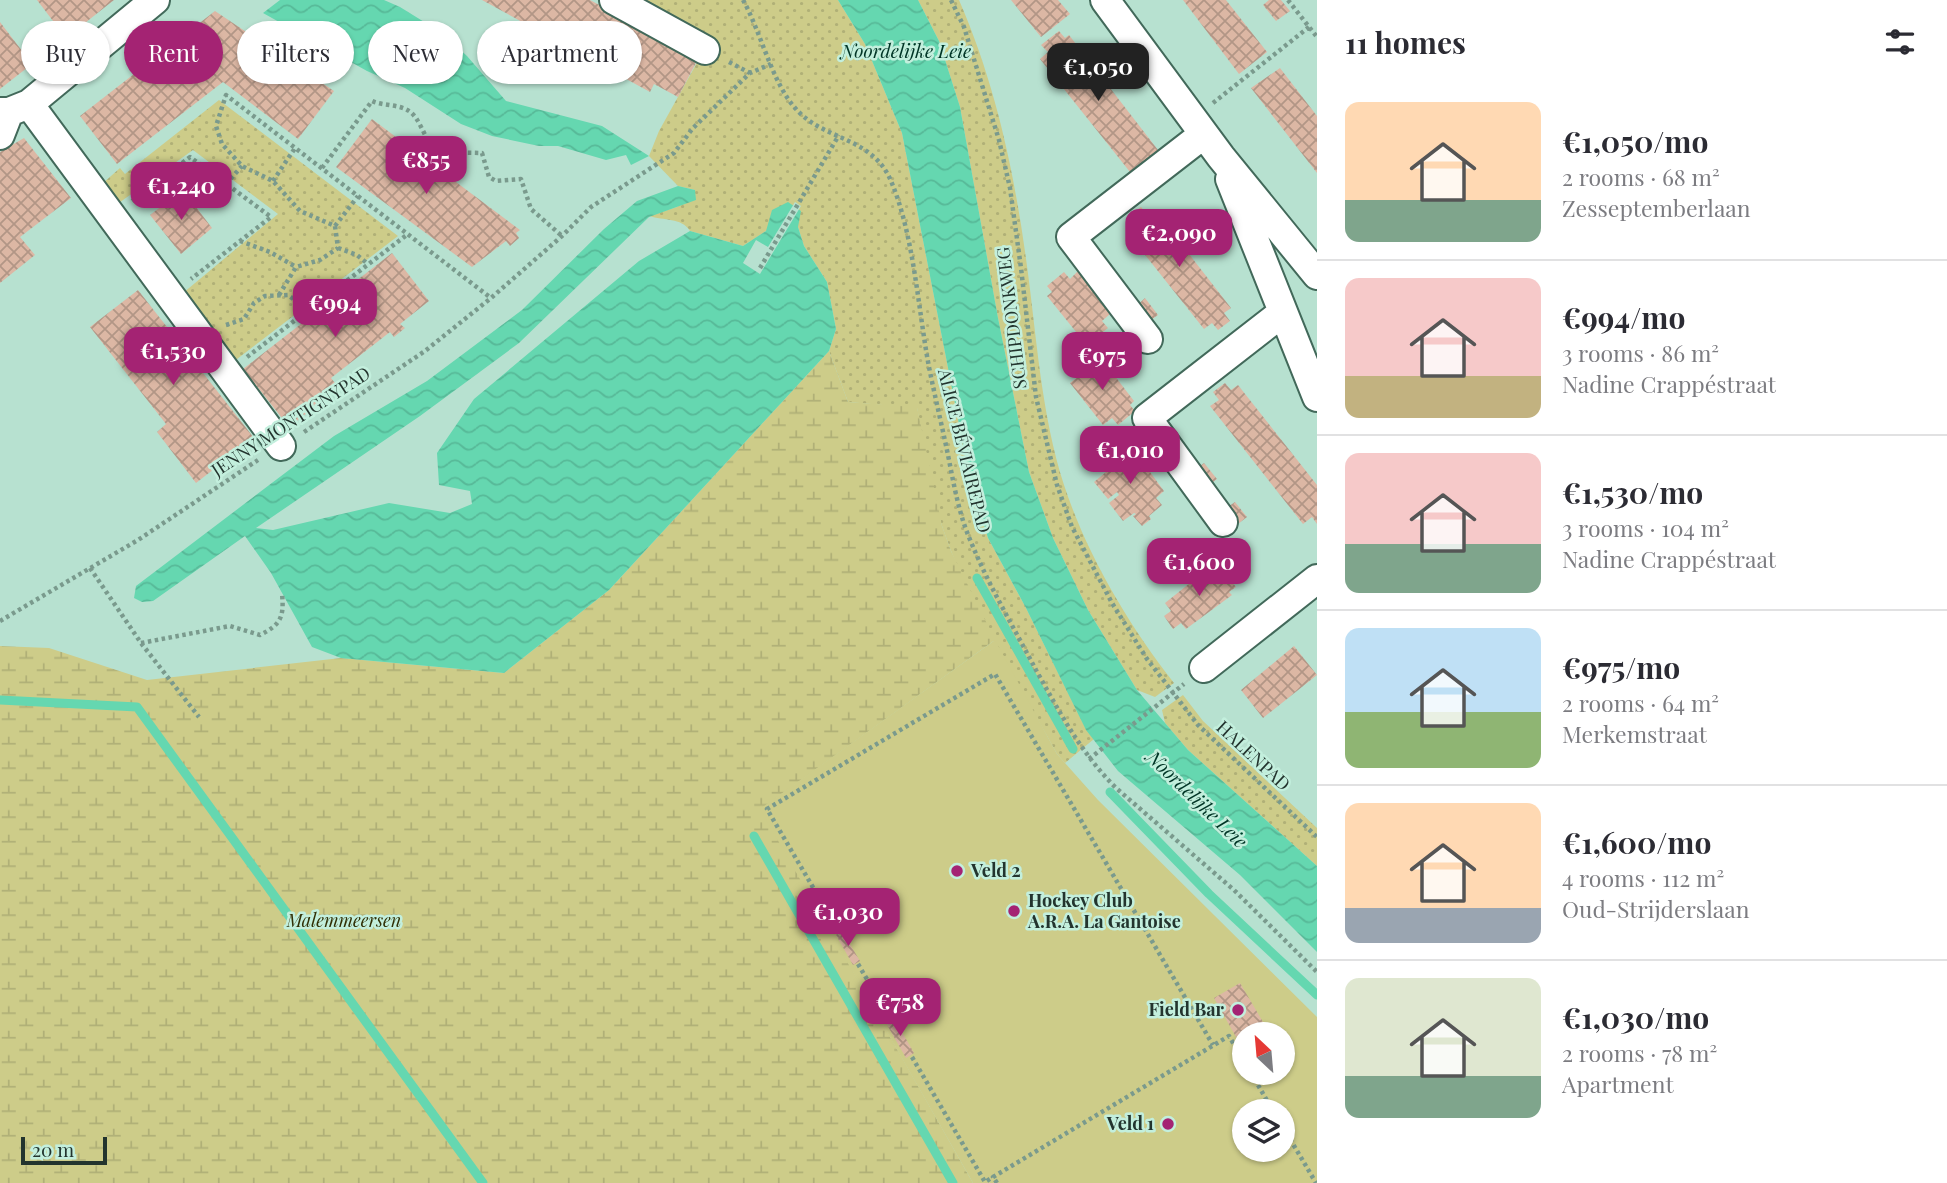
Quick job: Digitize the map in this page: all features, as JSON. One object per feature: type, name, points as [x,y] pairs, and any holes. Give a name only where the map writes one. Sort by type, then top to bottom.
[{"type":"street","points":[[155,0],[9,116],[112,217],[274,436]]},
{"type":"street","points":[[614,0],[705,50]]},
{"type":"street","points":[[1105,0],[1221,157],[1317,275]]},
{"type":"street","points":[[1148,339],[1071,237],[1198,126]]},
{"type":"street","points":[[1221,157],[1317,397]]},
{"type":"street","points":[[1223,522],[1147,418],[1282,313]]},
{"type":"street","points":[[1204,668],[1317,579]]},
{"type":"path","name":"ALICE BÉVIAIREPAD","points":[[743,0],[783,89],[801,115],[876,157],[885,168],[897,195],[910,252],[929,368],[962,519],[993,590],[1070,732],[1116,788],[1234,890],[1317,972]]},
{"type":"path","name":"SCHIPDONKWEG","points":[[951,0],[964,27],[988,99],[1007,176],[1036,397],[1057,485],[1072,527],[1112,603],[1147,659],[1173,693]]},
{"type":"path","points":[[1288,0],[1317,37]]},
{"type":"path","points":[[1198,126],[1309,27]]},
{"type":"path","name":"JENNY MONTIGNYPAD","points":[[0,621],[90,568],[274,436],[322,422],[425,351],[491,298],[604,196],[674,153],[693,128],[750,74],[771,64]]},
{"type":"path","points":[[335,226],[300,211],[273,181],[242,166],[222,144],[216,125],[226,94],[491,298]]},
{"type":"path","points":[[322,168],[372,101],[401,107],[411,111],[429,144],[437,152],[482,153],[489,177],[496,181],[521,179],[531,209],[562,236]]},
{"type":"path","points":[[760,268],[839,135]]},
{"type":"path","points":[[273,181],[295,148]]},
{"type":"path","points":[[112,217],[190,157],[271,217],[170,296]]},
{"type":"path","points":[[226,184],[242,166]]},
{"type":"path","points":[[338,248],[335,226],[358,195]]},
{"type":"path","points":[[227,373],[408,234]]},
{"type":"path","points":[[240,241],[270,252],[296,267]]},
{"type":"path","points":[[338,248],[357,254],[368,264]]},
{"type":"path","points":[[279,295],[296,267],[320,260],[338,248]]},
{"type":"path","points":[[199,335],[244,319],[254,303],[265,296],[288,295],[308,310]]},
{"type":"path","points":[[90,568],[141,643],[199,717]]},
{"type":"path","points":[[141,643],[230,626],[260,635],[275,628],[284,612],[282,593]]},
{"type":"path","points":[[838,930],[767,809],[995,674],[1213,1045]]},
{"type":"path","name":"HALENPAD","points":[[1173,693],[1198,725],[1317,837]]},
{"type":"path","points":[[1090,759],[1167,697]]},
{"type":"path","points":[[858,964],[890,1018]]},
{"type":"path","points":[[912,1057],[985,1182],[1213,1045],[1229,1036],[1232,1041]]},
{"type":"path","points":[[1295,1147],[1316,1183]]},
{"type":"path","points":[[993,1177],[997,1183]]},
{"type":"green space","points":[[633,0],[838,0],[865,44],[902,133],[969,475],[988,538],[1086,729],[1094,739],[1065,763],[1057,754],[995,644],[954,558],[935,499],[917,408],[848,402],[829,351],[836,329],[827,282],[804,246],[798,227],[766,231],[743,246],[690,231],[677,221],[649,216],[677,207],[695,190],[678,186],[649,156],[659,131],[699,59]]},
{"type":"green space","points":[[918,0],[959,0],[984,65],[1017,198],[1041,376],[1056,458],[1073,511],[1110,588],[1174,683],[1155,697],[1137,690],[1088,610],[1053,538],[1029,472],[960,107],[939,41]]},
{"type":"green space","points":[[219,100],[398,236],[228,366],[177,298],[278,214],[193,150],[116,205],[102,184],[120,168],[125,174]]},
{"type":"green space","name":"Malemmeersen","points":[[829,351],[848,402],[917,407],[942,526],[951,551],[995,640],[761,809],[973,1183],[0,1183],[0,646],[49,648],[147,680],[341,658],[504,673],[609,590]]},
{"type":"green space","name":"Veld 2","points":[[995,640],[1057,754],[1098,800],[1317,1017],[1317,1183],[973,1183],[760,809]]},
{"type":"green space","points":[[1183,695],[1203,721],[1317,828],[1317,866],[1188,750],[1165,723],[1162,710]]},
{"type":"water","points":[[280,0],[384,0],[423,21],[368,21],[368,71],[354,64],[354,21],[277,21],[263,13]]},
{"type":"water","name":"Noordelijke Leie","points":[[838,0],[918,0],[939,41],[960,107],[1029,472],[1053,538],[1088,610],[1137,690],[1188,750],[1317,866],[1317,952],[1240,875],[1118,771],[1086,730],[988,538],[969,475],[902,133],[865,44]]},
{"type":"water","points":[[463,52],[477,68],[477,84],[491,84],[506,101],[602,126],[649,156],[631,165],[626,155],[606,160],[558,146],[539,146],[492,136],[461,124],[396,84],[463,84]]},
{"type":"water","points":[[678,186],[695,190],[696,200],[649,217],[519,343],[420,416],[256,528],[273,530],[389,503],[450,513],[472,504],[470,491],[439,485],[437,453],[474,399],[639,261],[690,231],[743,246],[766,231],[772,210],[788,202],[801,211],[798,227],[804,246],[827,282],[836,329],[829,351],[609,590],[504,673],[341,658],[312,647],[271,573],[245,536],[153,601],[142,602],[134,598],[136,586],[334,436],[427,381],[522,310],[604,229],[637,201]]},
{"type":"pier","points":[[795,202],[801,206],[760,274],[743,263],[756,240],[768,247]]},
{"type":"building","points":[[37,0],[114,0],[87,21],[53,21]]},
{"type":"building","points":[[482,0],[590,0],[629,21],[520,21]]},
{"type":"building","points":[[1011,0],[1058,0],[1070,14],[1041,37]]},
{"type":"building","points":[[1183,0],[1226,0],[1267,52],[1239,74]]},
{"type":"building","points":[[1269,0],[1281,0],[1290,11],[1276,21],[1263,5]]},
{"type":"building","points":[[215,11],[237,26],[237,84],[324,84],[334,91],[298,139],[223,82],[223,21],[202,21]]},
{"type":"building","points":[[0,22],[21,50],[21,73],[0,89]]},
{"type":"building","points":[[642,29],[698,59],[678,97],[654,84],[650,92],[635,84],[642,84]]},
{"type":"building","points":[[1059,31],[1065,38],[1069,35],[1158,150],[1150,156],[1156,163],[1144,173],[1138,165],[1130,172],[1040,59],[1048,52],[1041,45]]},
{"type":"building","points":[[1280,68],[1317,116],[1317,173],[1251,88]]},
{"type":"building","points":[[124,82],[124,84],[220,84],[117,164],[80,116]]},
{"type":"building","points":[[372,119],[520,230],[516,233],[519,238],[510,246],[506,241],[472,267],[336,167]]},
{"type":"building","points":[[24,138],[71,198],[20,237],[35,255],[0,283],[0,152]]},
{"type":"building","points":[[183,190],[212,228],[181,254],[150,215]]},
{"type":"building","points":[[1141,207],[1147,214],[1154,209],[1231,308],[1224,313],[1230,321],[1218,330],[1212,323],[1204,329],[1126,231],[1135,224],[1129,216]]},
{"type":"building","points":[[392,253],[429,301],[400,324],[405,328],[394,337],[390,332],[331,378],[339,388],[289,427],[243,369]]},
{"type":"building","points":[[1078,271],[1110,314],[1102,321],[1108,328],[1091,341],[1086,335],[1081,338],[1047,296],[1052,292],[1047,286],[1064,272],[1070,279]]},
{"type":"building","points":[[138,290],[254,438],[196,483],[157,432],[166,424],[90,327]]},
{"type":"building","points":[[1145,298],[1158,315],[1145,324],[1133,309]]},
{"type":"building","points":[[1092,355],[1097,362],[1101,358],[1134,401],[1130,405],[1135,411],[1118,425],[1112,418],[1103,425],[1070,383],[1079,376],[1073,370]]},
{"type":"building","points":[[1225,383],[1231,390],[1238,385],[1317,485],[1317,524],[1312,517],[1303,524],[1210,406],[1219,400],[1213,392]]},
{"type":"building","points":[[1123,446],[1128,452],[1133,449],[1164,491],[1156,498],[1162,505],[1142,526],[1133,516],[1136,514],[1134,513],[1123,521],[1109,503],[1119,495],[1117,492],[1108,499],[1094,482],[1112,467],[1105,460]]},
{"type":"building","points":[[1204,463],[1217,479],[1204,489],[1191,473]]},
{"type":"building","points":[[1235,502],[1247,517],[1234,527],[1222,511]]},
{"type":"building","points":[[1210,567],[1215,575],[1222,570],[1236,587],[1229,592],[1232,595],[1186,629],[1181,623],[1173,629],[1164,616],[1171,611],[1165,603]]},
{"type":"building","points":[[1294,646],[1317,675],[1263,718],[1241,690]]},
{"type":"building","points":[[842,931],[860,961],[853,965],[836,935]]},
{"type":"building","name":"Field Bar","points":[[1240,983],[1263,1022],[1232,1022],[1232,1030],[1214,998]]},
{"type":"building","points":[[894,1018],[914,1053],[906,1058],[886,1023]]},
{"type":"waterway","points":[[977,578],[1073,749]]},
{"type":"waterway","points":[[0,700],[137,707],[483,1183]]},
{"type":"waterway","points":[[1110,792],[1209,894],[1317,995]]},
{"type":"waterway","points":[[754,836],[953,1183]]},
{"type":"place","name":"Veld 2","points":[[957,871]]},
{"type":"place","name":"Hockey Club A.R.A. La Gantoise","points":[[1014,911]]},
{"type":"place","name":"Field Bar","points":[[1238,1010]]},
{"type":"place","name":"Veld 1","points":[[1168,1124]]}]
